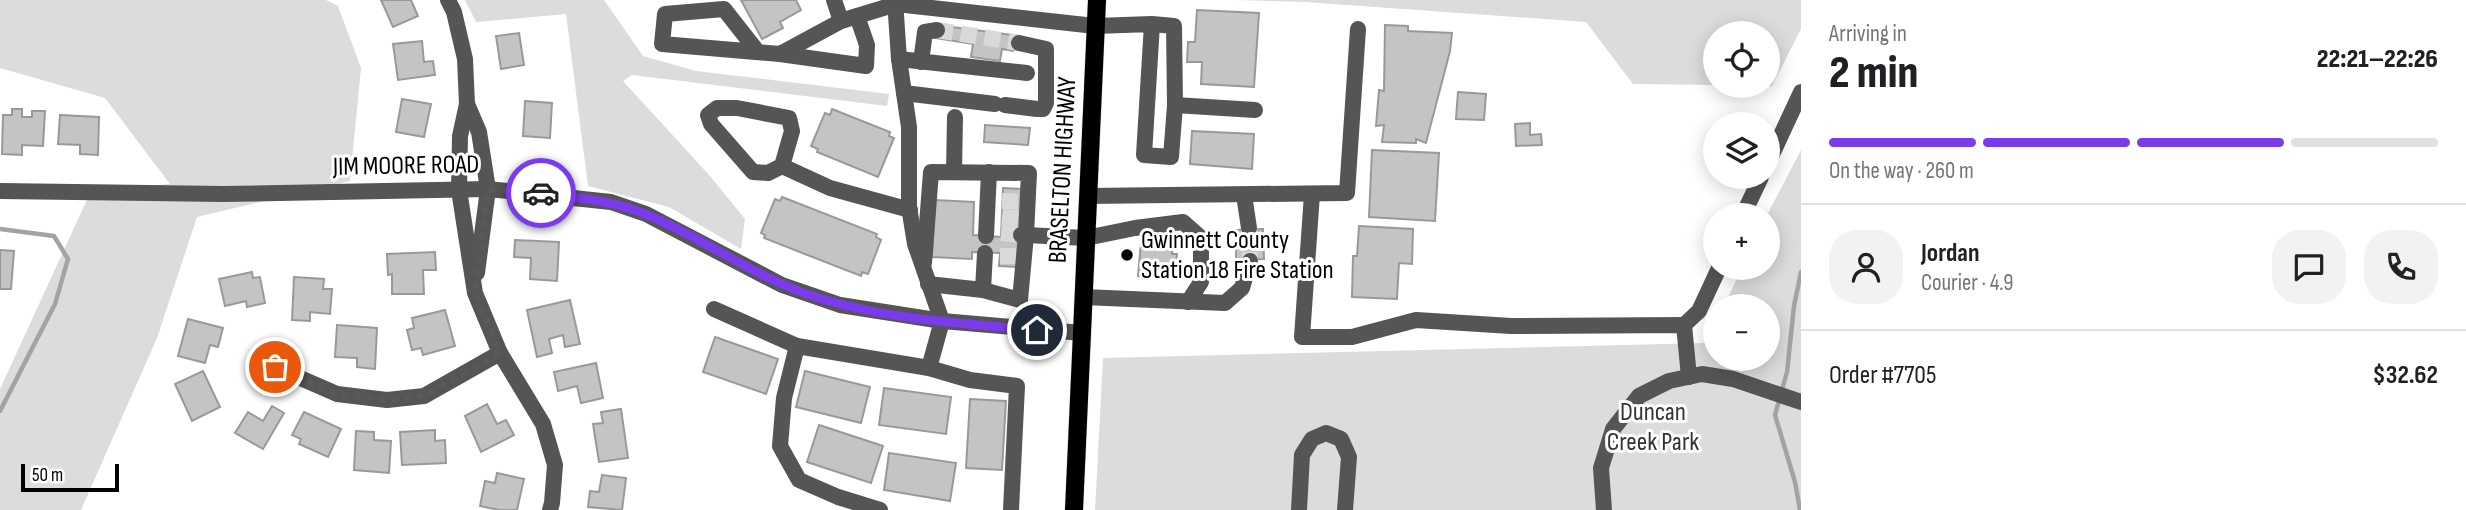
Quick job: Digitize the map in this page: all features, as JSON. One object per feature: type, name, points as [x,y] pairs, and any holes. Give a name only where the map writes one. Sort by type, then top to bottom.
[{"type":"main road","name":"BRASELTON HIGHWAY","points":[[1074,510],[1097,0]]},
{"type":"street","points":[[448,0],[454,12],[465,59],[467,104],[460,136],[458,190],[475,293],[500,353],[543,424],[555,465],[550,510]]},
{"type":"street","points":[[834,0],[841,21]]},
{"type":"street","points":[[780,54],[841,21],[895,2],[961,5],[1096,26],[1152,24],[1174,26],[1175,105],[1171,157],[1144,155],[1152,24]]},
{"type":"street","points":[[895,2],[899,59],[909,127],[910,210],[915,244],[942,321],[929,368]]},
{"type":"street","points":[[757,51],[724,9],[665,14],[662,44],[757,51],[866,66],[867,45],[857,16]]},
{"type":"street","points":[[1088,196],[1347,192],[1358,29]]},
{"type":"street","points":[[921,62],[925,32],[937,30]]},
{"type":"street","points":[[904,93],[1043,109],[1046,103],[1046,49],[1019,43]]},
{"type":"street","points":[[899,59],[1027,74]]},
{"type":"street","points":[[1780,142],[1795,116],[1801,92]]},
{"type":"street","points":[[467,104],[479,132],[488,189],[475,293]]},
{"type":"street","points":[[1175,105],[1255,110]]},
{"type":"street","points":[[717,108],[737,108],[789,118],[793,131],[782,166],[768,173],[753,172],[710,124],[708,115],[717,108]]},
{"type":"street","points":[[954,172],[956,117]]},
{"type":"street","points":[[782,166],[830,188],[910,210]]},
{"type":"street","points":[[931,172],[1029,173],[1020,300],[926,278],[931,172]]},
{"type":"street","points":[[983,290],[992,230],[989,172]]},
{"type":"street","name":"JIM MOORE ROAD","points":[[0,191],[223,194],[488,189],[611,202],[646,214],[782,285],[840,305],[942,321],[1082,333]]},
{"type":"street","points":[[909,190],[929,190]]},
{"type":"street","points":[[1312,194],[1302,337],[1352,337],[1416,320],[1510,326],[1685,325],[1699,311],[1713,280]]},
{"type":"street","points":[[1244,195],[1249,229]]},
{"type":"street","points":[[1024,219],[1086,238],[1183,222],[1201,238],[1201,282],[1188,302]]},
{"type":"street","points":[[1083,297],[1225,303],[1242,288],[1250,261]]},
{"type":"street","points":[[714,309],[797,346],[929,368],[970,380],[1017,386],[1012,510]]},
{"type":"street","points":[[1685,325],[1689,377]]},
{"type":"street","points":[[797,346],[783,398],[780,446],[799,481],[880,510]]},
{"type":"street","points":[[275,367],[337,394],[387,400],[424,396],[500,353]]},
{"type":"street","points":[[1604,510],[1601,468],[1613,429],[1639,396],[1669,381],[1702,374],[1723,377],[1801,402]]},
{"type":"street","points":[[1299,510],[1302,455],[1312,439],[1326,433],[1341,439],[1349,457],[1345,510]]},
{"type":"green space","points":[[0,0],[326,0],[338,6],[361,68],[350,181],[197,217],[157,338],[81,510],[0,510],[0,389],[91,191],[170,184],[105,98],[0,68]]},
{"type":"green space","points":[[465,0],[604,0],[643,56],[696,71],[889,94],[887,106],[632,75],[623,81],[710,176],[745,219],[741,249],[669,207],[588,186],[566,14],[476,22]]},
{"type":"green space","points":[[1237,0],[1801,0],[1801,29],[1780,70],[1780,21],[1703,21],[1703,85],[1633,84],[1586,22],[1305,2]]},
{"type":"green space","name":"Duncan Creek Park","points":[[1801,150],[1801,510],[1095,510],[1103,358],[1703,343],[1703,371],[1780,371],[1780,294],[1730,294],[1736,280],[1780,280],[1780,203],[1773,203]]},
{"type":"building","points":[[381,0],[411,0],[418,16],[393,27]]},
{"type":"building","points":[[741,0],[796,0],[801,10],[780,22],[783,28],[762,39]]},
{"type":"building","points":[[1197,10],[1259,13],[1254,87],[1201,84],[1202,62],[1187,62],[1188,42],[1195,42]]},
{"type":"building","points":[[937,25],[1020,36],[1013,51],[1002,49],[1000,61],[971,57],[973,44],[935,38]]},
{"type":"building","points":[[1385,25],[1408,26],[1408,31],[1452,33],[1450,51],[1426,143],[1416,139],[1416,143],[1382,142],[1384,125],[1376,126],[1379,90],[1384,91]]},
{"type":"building","points":[[519,33],[524,65],[501,69],[496,36]]},
{"type":"building","points":[[422,41],[424,62],[433,61],[435,75],[398,80],[393,44]]},
{"type":"building","points":[[1458,92],[1486,94],[1484,120],[1456,119]]},
{"type":"building","points":[[402,99],[431,104],[424,137],[396,132]]},
{"type":"building","points":[[525,101],[552,103],[550,138],[523,136]]},
{"type":"building","points":[[12,109],[22,109],[22,117],[32,117],[32,111],[45,111],[43,146],[22,145],[22,155],[2,154],[3,115],[12,115]]},
{"type":"building","points":[[832,109],[890,132],[889,136],[894,138],[878,177],[817,152],[818,149],[811,146],[825,113],[830,115]]},
{"type":"building","points":[[60,115],[99,117],[98,155],[80,154],[80,145],[58,144]]},
{"type":"building","points":[[1530,123],[1530,135],[1541,134],[1542,145],[1516,146],[1515,124]]},
{"type":"building","points":[[985,125],[1030,128],[1028,145],[984,142]]},
{"type":"building","points":[[1192,131],[1254,134],[1252,169],[1190,164]]},
{"type":"building","points":[[1372,150],[1439,153],[1435,221],[1369,217]]},
{"type":"building","points":[[1003,188],[1023,189],[1019,267],[999,266],[1000,253],[972,252],[972,259],[932,257],[935,200],[974,202],[973,235],[1001,237]]},
{"type":"building","points":[[782,197],[877,234],[876,237],[881,240],[868,274],[862,272],[861,276],[764,238],[765,235],[761,233],[775,199],[780,201]]},
{"type":"building","points":[[1359,226],[1413,229],[1412,264],[1399,263],[1397,299],[1352,297],[1353,256],[1357,256]]},
{"type":"building","points":[[1263,229],[1264,259],[1236,260],[1236,230]]},
{"type":"building","points":[[1142,231],[1174,234],[1172,254],[1177,254],[1175,279],[1138,276]]},
{"type":"building","points":[[515,240],[559,242],[557,281],[530,279],[531,258],[514,257]]},
{"type":"building","points":[[0,250],[14,251],[11,289],[0,289]]},
{"type":"building","points":[[435,252],[436,270],[423,270],[424,294],[392,294],[392,274],[388,275],[387,254]]},
{"type":"building","points":[[252,272],[253,278],[260,277],[265,303],[247,307],[246,301],[225,306],[219,279]]},
{"type":"building","points":[[294,277],[324,279],[323,289],[332,289],[330,314],[310,312],[310,321],[292,320]]},
{"type":"building","points":[[570,300],[580,344],[565,347],[563,335],[549,339],[552,353],[537,357],[527,310]]},
{"type":"building","points":[[445,310],[455,346],[423,355],[421,348],[412,350],[407,330],[414,328],[412,318]]},
{"type":"building","points":[[188,319],[223,328],[218,347],[210,345],[205,363],[178,356]]},
{"type":"building","points":[[337,325],[377,328],[375,369],[357,367],[357,358],[335,357]]},
{"type":"building","points":[[715,337],[778,359],[766,394],[703,372]]},
{"type":"building","points":[[596,363],[603,398],[581,403],[577,386],[558,391],[554,372]]},
{"type":"building","points":[[203,371],[220,407],[192,421],[175,384]]},
{"type":"building","points":[[805,371],[870,387],[861,423],[796,407]]},
{"type":"building","points":[[884,388],[951,397],[946,434],[879,425]]},
{"type":"building","points":[[970,399],[1006,401],[1002,470],[966,468]]},
{"type":"building","points":[[487,404],[497,424],[506,420],[514,435],[481,452],[465,416]]},
{"type":"building","points":[[272,406],[284,413],[263,449],[235,433],[248,412],[263,421]]},
{"type":"building","points":[[621,409],[628,458],[599,462],[593,424],[603,423],[601,412]]},
{"type":"building","points":[[304,412],[341,429],[328,457],[299,444],[301,439],[292,435]]},
{"type":"building","points":[[819,425],[883,446],[871,483],[807,462]]},
{"type":"building","points":[[435,430],[435,441],[445,440],[446,463],[402,465],[400,432]]},
{"type":"building","points":[[356,431],[374,432],[374,440],[391,441],[389,473],[354,470]]},
{"type":"building","points":[[889,453],[956,463],[950,501],[884,490]]},
{"type":"building","points":[[497,473],[524,479],[517,510],[480,506],[485,481],[495,483]]},
{"type":"building","points":[[602,475],[626,478],[622,510],[588,507],[590,491],[599,492]]},
{"type":"waterway","points":[[0,229],[54,236],[68,259],[55,304],[0,411]]},
{"type":"waterway","points":[[1800,510],[1795,482],[1775,415],[1787,372],[1794,306],[1801,272]]},
{"type":"tunnel","points":[[937,30],[1019,43]]},
{"type":"tunnel","points":[[1002,201],[1023,202]]},
{"type":"tunnel","points":[[1002,217],[1022,219]]},
{"type":"tunnel","points":[[1249,228],[1250,261]]},
{"type":"tunnel","points":[[1001,233],[1021,235]]},
{"type":"tunnel","points":[[1000,256],[1020,256]]},
{"type":"way so far","points":[[275,367],[337,394],[387,400],[424,396],[500,353],[475,293],[488,189],[541,193]]},
{"type":"place","name":"Gwinnett County Station 18 Fire Station","points":[[1127,255]]},
{"type":"route","points":[[541,193],[611,202],[646,214],[782,285],[840,305],[942,321],[1037,330]]}]
